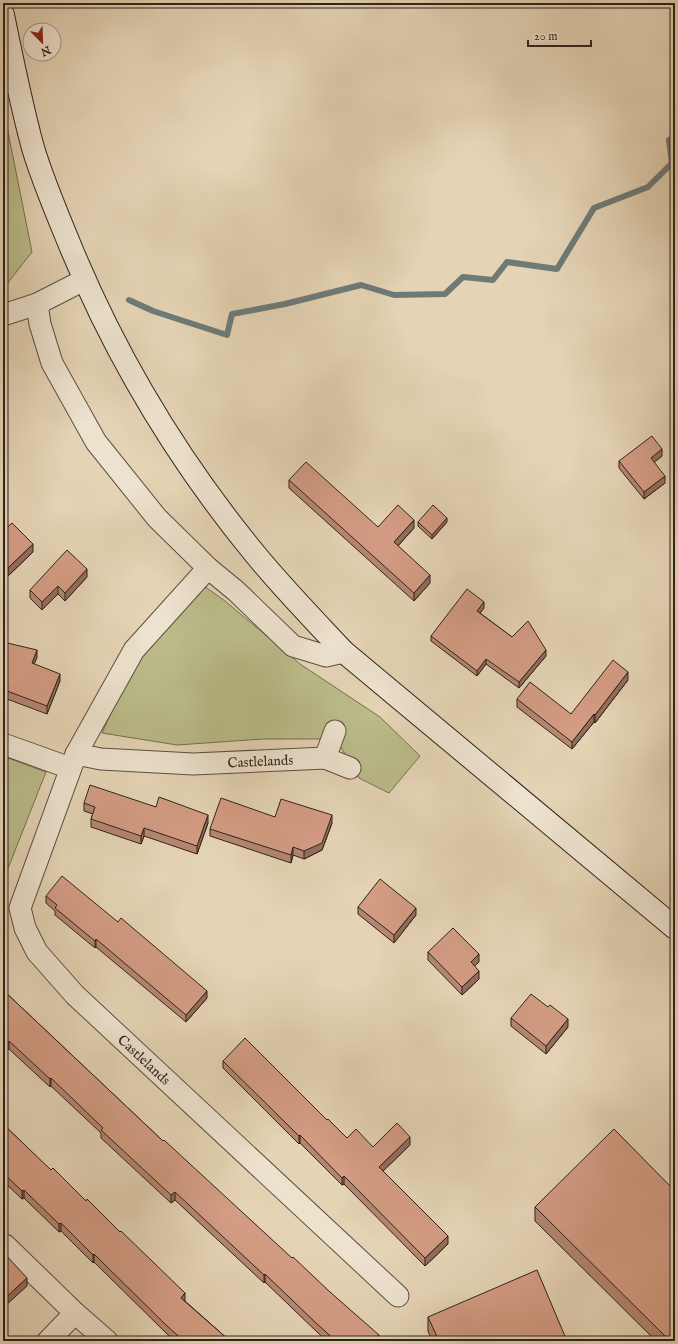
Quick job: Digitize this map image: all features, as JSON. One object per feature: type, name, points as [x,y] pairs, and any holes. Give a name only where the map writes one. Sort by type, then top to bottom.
[{"type":"main road","points":[[3,15],[13,66],[34,148],[57,213],[84,280],[126,364],[168,434],[209,494],[255,554],[344,652],[675,928]]},
{"type":"street","points":[[3,315],[37,304],[84,280]]},
{"type":"street","points":[[37,304],[40,324],[52,363],[96,442],[156,518],[208,568],[236,591],[293,646],[326,656],[344,652]]},
{"type":"street","name":"Castlelands","points":[[208,568],[134,650],[73,761],[20,908],[25,928],[37,952],[75,995],[398,1296]]},
{"type":"street","points":[[325,758],[335,731]]},
{"type":"street","name":"Castlelands","points":[[3,744],[73,761],[100,759],[193,764],[325,758],[350,768]]},
{"type":"street","points":[[5,1245],[75,1313],[107,1341]]},
{"type":"street","points":[[48,1341],[75,1313]]},
{"type":"green space","points":[[3,107],[32,252],[3,289]]},
{"type":"green space","points":[[200,583],[225,601],[300,664],[380,717],[420,756],[389,793],[359,778],[336,739],[263,739],[177,745],[102,733],[138,654]]},
{"type":"green space","points":[[3,756],[46,772],[3,881]]},
{"type":"building","points":[[652,436],[662,449],[651,458],[665,476],[644,492],[619,461]]},
{"type":"building","points":[[306,462],[378,527],[398,505],[414,520],[394,542],[430,575],[414,593],[289,480]]},
{"type":"building","points":[[433,505],[447,518],[432,535],[418,522]]},
{"type":"building","points":[[12,523],[33,544],[8,568],[3,563],[3,531]]},
{"type":"building","points":[[67,550],[87,569],[65,593],[58,586],[42,602],[30,590]]},
{"type":"building","points":[[467,589],[484,602],[477,611],[512,637],[528,621],[546,650],[519,682],[486,659],[477,671],[431,636]]},
{"type":"building","points":[[3,642],[37,650],[32,663],[60,674],[47,706],[7,691],[8,687],[3,685]]},
{"type":"building","points":[[613,660],[628,672],[572,742],[517,699],[530,682],[571,714]]},
{"type":"building","points":[[90,785],[156,807],[159,797],[208,815],[197,846],[144,828],[141,836],[91,819],[95,807],[84,803]]},
{"type":"building","points":[[221,798],[275,817],[281,799],[332,815],[322,843],[304,851],[293,847],[291,855],[210,829]]},
{"type":"building","points":[[62,876],[118,922],[121,918],[207,991],[186,1015],[96,939],[95,941],[55,908],[57,905],[46,896]]},
{"type":"building","points":[[380,879],[416,908],[394,935],[358,907]]},
{"type":"building","points":[[453,928],[479,954],[471,962],[479,971],[462,987],[428,952]]},
{"type":"building","points":[[3,990],[163,1141],[164,1140],[292,1258],[293,1257],[379,1335],[373,1341],[336,1341],[175,1192],[171,1195],[101,1130],[103,1128],[51,1078],[50,1079],[9,1041],[7,1044],[3,1040]]},
{"type":"building","points":[[531,994],[548,1007],[550,1005],[568,1019],[546,1046],[511,1018]]},
{"type":"building","points":[[245,1038],[347,1138],[356,1129],[373,1147],[397,1123],[410,1137],[379,1167],[448,1236],[425,1258],[344,1176],[342,1178],[300,1135],[299,1136],[223,1061]]},
{"type":"building","points":[[3,1124],[51,1170],[53,1168],[86,1201],[87,1199],[120,1232],[121,1231],[185,1293],[181,1298],[230,1341],[184,1341],[61,1223],[59,1224],[24,1190],[22,1191],[3,1173]]},
{"type":"building","points":[[614,1129],[675,1191],[675,1341],[670,1341],[535,1207]]},
{"type":"building","points":[[3,1253],[27,1278],[3,1300]]},
{"type":"building","points":[[537,1270],[567,1341],[439,1341],[428,1317]]},
{"type":"waterway","points":[[672,163],[669,140],[675,137]]},
{"type":"waterway","points":[[129,300],[153,311],[227,335],[232,314],[285,304],[361,285],[394,295],[445,294],[463,277],[493,280],[507,262],[557,269],[594,208],[648,187],[672,163]]}]
